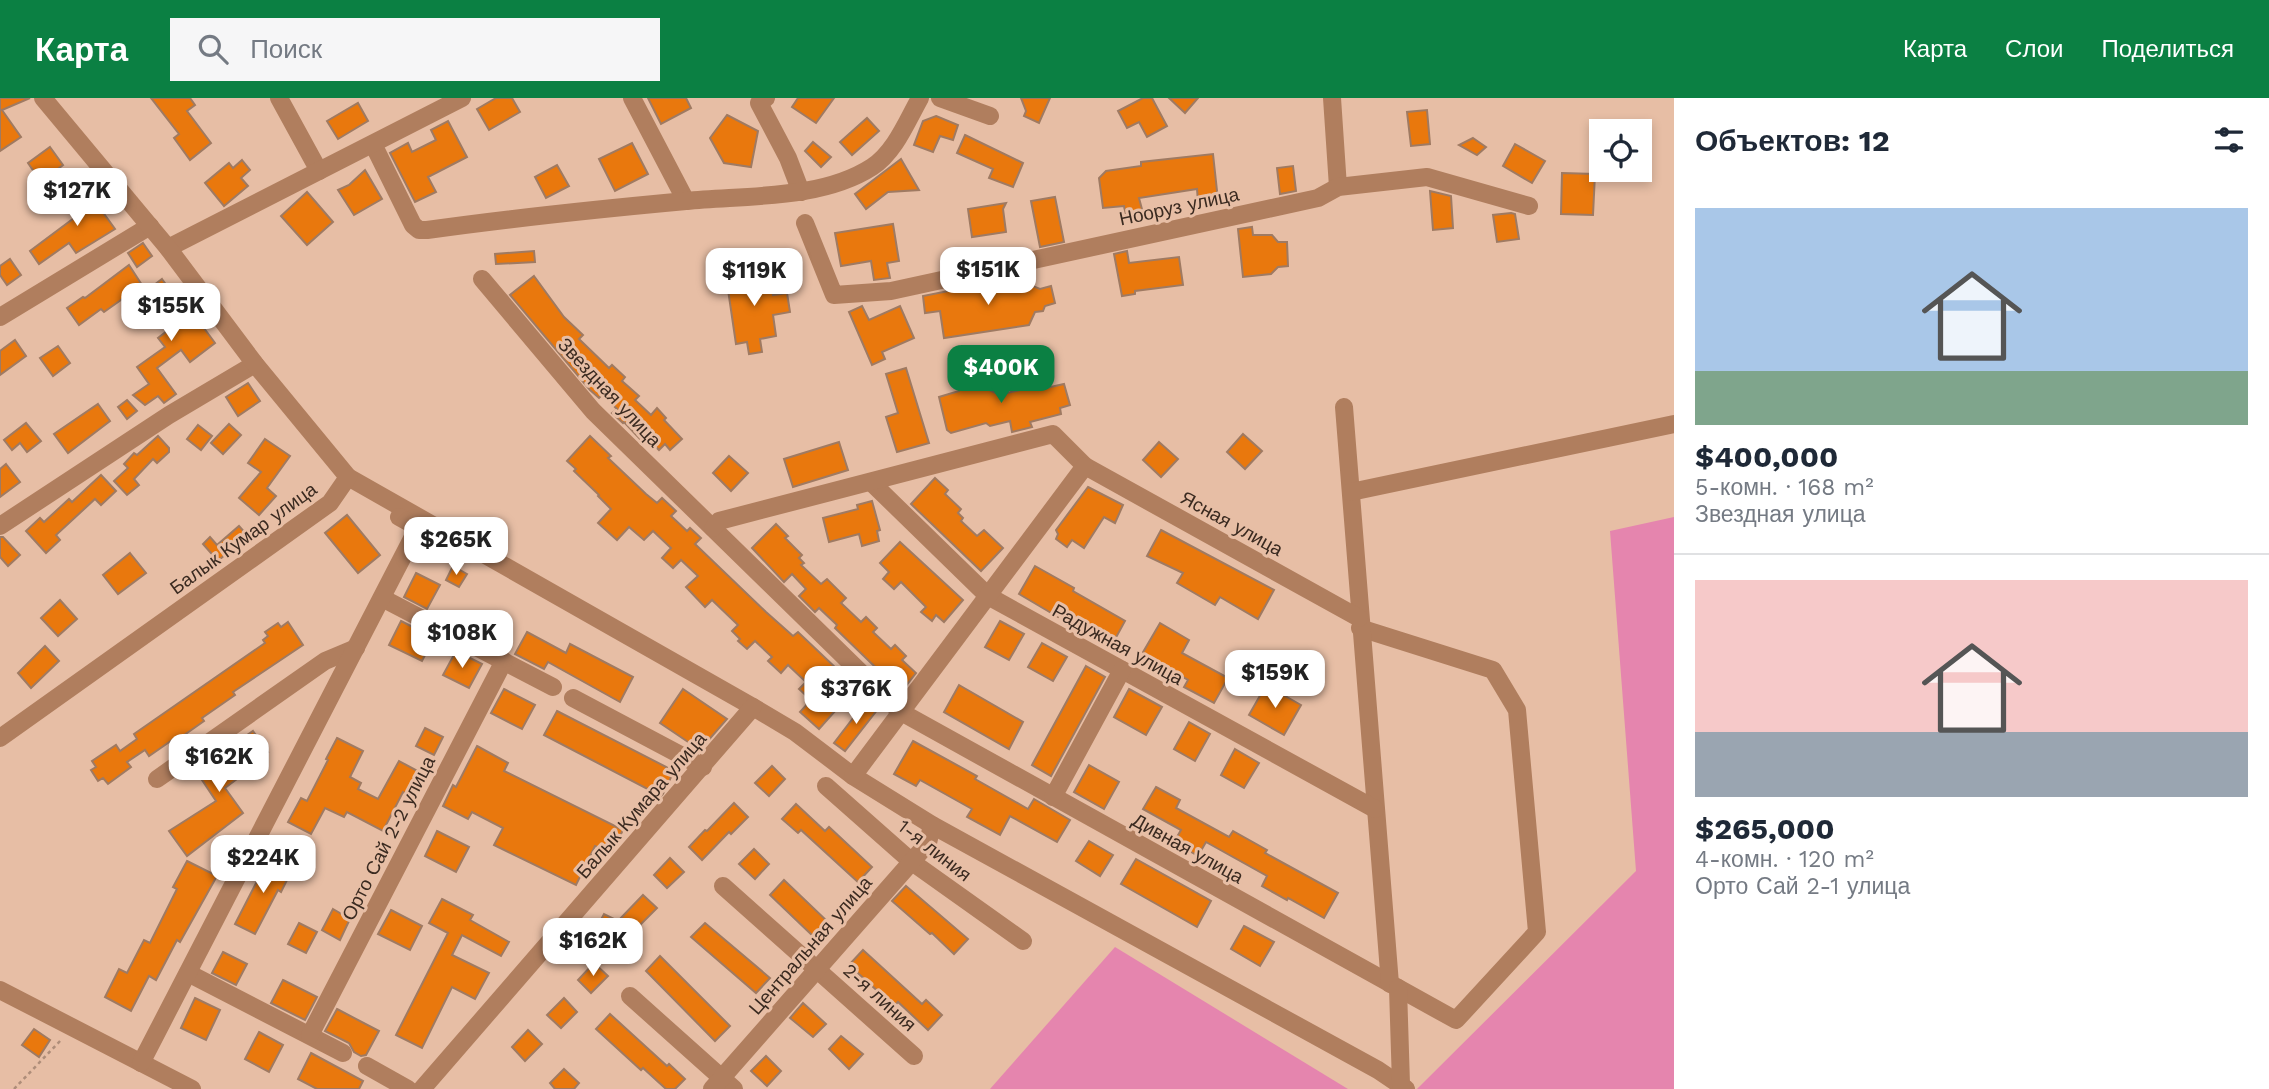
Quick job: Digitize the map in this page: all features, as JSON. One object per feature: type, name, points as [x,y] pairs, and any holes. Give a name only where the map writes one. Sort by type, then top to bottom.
[{"type":"street","points":[[43,98],[168,248],[345,481],[417,527],[141,1063]]},
{"type":"street","points":[[279,98],[319,171]]},
{"type":"street","points":[[168,248],[462,98]]},
{"type":"street","points":[[632,98],[686,201]]},
{"type":"street","points":[[766,98],[759,103],[788,158],[802,192]]},
{"type":"street","points":[[373,144],[413,225],[419,230],[686,201],[802,192],[849,179],[873,167],[886,156],[920,98]]},
{"type":"street","points":[[940,98],[990,116]]},
{"type":"street","points":[[1332,98],[1338,187]]},
{"type":"street","name":"Нооруз улица","points":[[805,223],[834,295],[891,291],[1318,198],[1338,187],[1427,177],[1529,206]]},
{"type":"street","points":[[0,317],[150,226]]},
{"type":"street","name":"Звездная улица","points":[[482,279],[593,411],[901,712]]},
{"type":"street","points":[[0,526],[169,415],[255,364]]},
{"type":"street","points":[[1344,407],[1375,809],[1404,1087]]},
{"type":"street","points":[[1351,492],[1674,424]]},
{"type":"street","points":[[713,528],[719,521],[1053,434],[1085,466],[853,776]]},
{"type":"street","name":"Ясная улица","points":[[1085,466],[1360,623],[1493,670],[1517,710],[1537,932],[1456,1020]]},
{"type":"street","points":[[345,481],[753,707],[795,732],[853,776],[932,825],[1404,1087]]},
{"type":"street","name":"Балык Кумар улица","points":[[0,738],[330,503],[345,481]]},
{"type":"street","points":[[871,482],[988,596]]},
{"type":"street","name":"Радужная улица","points":[[988,596],[1375,809]]},
{"type":"street","points":[[382,598],[553,687]]},
{"type":"street","points":[[157,779],[325,661],[356,648]]},
{"type":"street","name":"Орто Сай 2-2 улица","points":[[310,1035],[503,661]]},
{"type":"street","points":[[1053,797],[1122,670]]},
{"type":"street","points":[[573,698],[703,767]]},
{"type":"street","name":"Балык Кумара улица","points":[[422,1089],[753,707]]},
{"type":"street","name":"Дивная улица","points":[[901,712],[1456,1020]]},
{"type":"street","name":"1-я линия","points":[[826,786],[912,862],[1023,941]]},
{"type":"street","name":"Центральная улица","points":[[722,1085],[816,969],[928,843],[932,825]]},
{"type":"street","name":"2-я линия","points":[[723,886],[914,1056]]},
{"type":"street","points":[[188,973],[343,1053]]},
{"type":"street","points":[[0,990],[192,1089]]},
{"type":"street","points":[[630,996],[722,1085]]},
{"type":"street","points":[[367,1066],[408,1089]]},
{"type":"path","points":[[14,1089],[73,1027]]},
{"type":"shaded area","points":[[1674,517],[1674,1089],[1417,1089],[1636,871],[1610,531]]},
{"type":"shaded area","points":[[1115,947],[1348,1089],[990,1089]]},
{"type":"building","points":[[0,98],[30,98],[2,110],[21,137],[0,151]]},
{"type":"building","points":[[151,98],[190,98],[195,105],[187,111],[211,143],[190,160],[174,138],[179,134]]},
{"type":"building","points":[[496,98],[512,98],[520,112],[489,130],[477,109]]},
{"type":"building","points":[[648,98],[686,98],[691,108],[661,124]]},
{"type":"building","points":[[798,98],[834,98],[816,123],[792,107]]},
{"type":"building","points":[[1021,98],[1050,98],[1039,123],[1024,116],[1026,111]]},
{"type":"building","points":[[1143,98],[1152,98],[1167,126],[1147,137],[1139,122],[1127,128],[1118,111]]},
{"type":"building","points":[[1169,98],[1198,98],[1185,113]]},
{"type":"building","points":[[358,103],[368,121],[338,139],[327,121]]},
{"type":"building","points":[[1427,110],[1430,144],[1411,146],[1407,112]]},
{"type":"building","points":[[727,115],[758,131],[751,167],[724,163],[710,138]]},
{"type":"building","points":[[936,116],[958,125],[953,140],[940,136],[933,152],[914,145],[923,121]]},
{"type":"building","points":[[867,118],[879,131],[852,155],[840,142]]},
{"type":"building","points":[[448,121],[467,157],[428,177],[436,192],[415,202],[390,153],[408,143],[412,152],[436,140],[431,130]]},
{"type":"building","points":[[965,135],[1023,163],[1013,187],[989,178],[993,169],[957,153]]},
{"type":"building","points":[[1473,138],[1486,147],[1477,155],[1459,145]]},
{"type":"building","points":[[813,142],[831,157],[821,167],[805,151]]},
{"type":"building","points":[[632,143],[648,174],[615,191],[599,159]]},
{"type":"building","points":[[1515,144],[1545,161],[1532,183],[1503,166]]},
{"type":"building","points":[[50,147],[63,165],[41,182],[28,163]]},
{"type":"building","points":[[1213,154],[1218,200],[1198,202],[1197,189],[1139,198],[1143,213],[1126,218],[1124,206],[1103,208],[1099,178],[1106,171],[1141,166],[1141,162]]},
{"type":"building","points":[[901,159],[919,190],[888,192],[866,209],[855,194]]},
{"type":"building","points":[[242,160],[250,170],[241,178],[248,186],[224,206],[205,183],[229,163],[233,168]]},
{"type":"building","points":[[557,165],[569,186],[546,198],[535,177]]},
{"type":"building","points":[[1293,166],[1296,191],[1280,194],[1277,168]]},
{"type":"building","points":[[365,170],[382,199],[354,215],[338,190],[349,185]]},
{"type":"building","points":[[1562,173],[1589,174],[1589,182],[1595,182],[1593,215],[1561,214]]},
{"type":"building","points":[[84,186],[115,229],[76,253],[69,243],[39,264],[30,251],[78,215],[66,200]]},
{"type":"building","points":[[1430,191],[1451,196],[1453,228],[1433,230]]},
{"type":"building","points":[[307,192],[333,222],[307,245],[281,216]]},
{"type":"building","points":[[1055,197],[1064,242],[1040,247],[1031,201]]},
{"type":"building","points":[[1006,203],[1003,209],[1006,232],[972,237],[968,209]]},
{"type":"building","points":[[1515,214],[1519,239],[1497,242],[1493,215]]},
{"type":"building","points":[[893,224],[899,261],[887,263],[890,278],[874,280],[871,261],[841,266],[835,233]]},
{"type":"building","points":[[1252,227],[1253,235],[1272,235],[1278,242],[1287,242],[1288,266],[1278,267],[1271,274],[1243,277],[1238,229]]},
{"type":"building","points":[[143,243],[152,256],[137,267],[128,253]]},
{"type":"building","points":[[534,251],[535,262],[496,264],[495,254]]},
{"type":"building","points":[[1127,251],[1129,263],[1179,257],[1183,285],[1135,291],[1135,294],[1122,296],[1114,254]]},
{"type":"building","points":[[10,259],[21,275],[7,285],[0,275],[0,266]]},
{"type":"building","points":[[129,265],[142,285],[104,312],[101,309],[79,325],[67,308]]},
{"type":"building","points":[[769,269],[773,295],[787,293],[790,312],[773,315],[776,336],[760,339],[762,352],[749,354],[747,342],[736,344],[726,276]]},
{"type":"building","points":[[534,276],[564,317],[583,335],[579,339],[609,368],[612,365],[625,377],[622,381],[639,396],[635,400],[651,415],[657,408],[666,418],[664,420],[682,439],[670,450],[665,444],[659,450],[646,437],[642,441],[612,413],[617,409],[602,395],[599,398],[590,390],[510,295]]},
{"type":"building","points":[[162,279],[188,315],[192,312],[215,343],[190,362],[181,350],[157,368],[176,394],[164,403],[158,396],[145,405],[133,395],[149,384],[137,367],[165,347],[158,338],[172,327],[145,292]]},
{"type":"building","points":[[999,281],[1001,288],[1023,282],[1040,289],[1051,286],[1055,303],[1045,306],[1043,311],[1035,312],[1029,325],[944,338],[940,311],[925,313],[923,296]]},
{"type":"building","points":[[862,306],[869,320],[900,306],[914,338],[882,352],[885,359],[872,365],[849,312]]},
{"type":"building","points":[[15,340],[26,356],[0,375],[0,351]]},
{"type":"building","points":[[58,346],[70,363],[53,376],[40,358]]},
{"type":"building","points":[[906,368],[929,443],[897,452],[886,417],[898,413],[886,374]]},
{"type":"building","points":[[969,375],[978,376],[984,387],[999,395],[1032,387],[1030,382],[1044,379],[1046,388],[1064,384],[1070,405],[1060,408],[1061,414],[1030,422],[1032,427],[1012,432],[1010,421],[990,426],[986,423],[951,433],[947,430],[939,397],[959,391],[958,386]]},
{"type":"building","points":[[248,383],[260,401],[238,416],[226,397]]},
{"type":"building","points":[[127,400],[137,411],[127,419],[118,407]]},
{"type":"building","points":[[98,404],[110,421],[68,453],[54,434]]},
{"type":"building","points":[[26,423],[41,441],[27,452],[20,443],[12,450],[4,440]]},
{"type":"building","points":[[229,424],[241,435],[223,454],[211,443]]},
{"type":"building","points":[[198,425],[212,436],[201,450],[187,439]]},
{"type":"building","points":[[1243,434],[1262,451],[1245,469],[1227,452]]},
{"type":"building","points":[[158,436],[169,448],[169,452],[157,463],[153,459],[134,479],[139,485],[127,495],[114,481],[128,468],[124,464],[134,453],[137,455]]},
{"type":"building","points":[[590,436],[611,456],[608,458],[646,494],[657,503],[662,498],[676,511],[671,516],[687,531],[690,528],[701,538],[695,544],[766,612],[793,636],[798,632],[838,670],[833,675],[852,692],[819,729],[800,712],[811,700],[799,689],[806,682],[788,665],[781,673],[768,661],[772,657],[755,641],[747,649],[738,641],[740,639],[732,631],[738,625],[712,600],[705,607],[686,587],[698,576],[681,560],[673,568],[662,558],[671,548],[653,531],[644,540],[629,527],[617,540],[598,523],[611,509],[567,461]]},
{"type":"building","points":[[265,439],[290,456],[267,488],[276,496],[259,515],[239,498],[261,472],[248,463]]},
{"type":"building","points":[[839,442],[848,470],[793,487],[784,459]]},
{"type":"building","points":[[1159,442],[1178,459],[1161,477],[1143,460]]},
{"type":"building","points":[[729,456],[748,473],[731,491],[713,473]]},
{"type":"building","points":[[6,464],[20,482],[0,497],[0,469]]},
{"type":"building","points":[[101,475],[116,491],[101,505],[95,499],[56,535],[60,540],[46,553],[26,531],[40,518],[44,522],[69,499],[72,502]]},
{"type":"building","points":[[935,478],[948,490],[945,494],[961,509],[958,513],[963,518],[961,521],[977,536],[984,530],[1003,548],[981,571],[911,504]]},
{"type":"building","points":[[1088,487],[1123,505],[1115,523],[1104,517],[1084,548],[1072,540],[1067,547],[1056,539],[1056,530]]},
{"type":"building","points":[[872,501],[880,530],[877,531],[879,541],[862,546],[859,534],[829,542],[823,518],[858,509],[857,505]]},
{"type":"building","points":[[347,515],[380,555],[358,573],[325,533]]},
{"type":"building","points":[[776,524],[788,536],[785,538],[802,555],[799,558],[804,563],[801,565],[821,584],[827,579],[846,598],[841,603],[861,622],[866,617],[877,628],[873,632],[891,649],[895,645],[906,656],[902,660],[916,673],[901,692],[835,628],[837,625],[819,608],[815,612],[799,596],[806,589],[792,574],[784,582],[752,548]]},
{"type":"building","points":[[239,526],[247,535],[218,561],[203,544],[210,537],[217,545]]},
{"type":"building","points":[[1161,530],[1274,590],[1258,619],[1220,597],[1215,605],[1177,583],[1183,573],[1147,556]]},
{"type":"building","points":[[0,537],[20,555],[8,566],[0,557]]},
{"type":"building","points":[[900,542],[963,600],[944,622],[936,615],[932,621],[921,612],[926,607],[901,582],[894,589],[883,579],[889,572],[880,563]]},
{"type":"building","points":[[130,553],[146,573],[118,594],[103,575]]},
{"type":"building","points":[[453,566],[467,574],[459,587],[446,580]]},
{"type":"building","points":[[1035,566],[1125,621],[1113,643],[1060,614],[1058,617],[1019,594]]},
{"type":"building","points":[[416,573],[440,585],[427,609],[404,597]]},
{"type":"building","points":[[60,600],[77,619],[58,636],[41,618]]},
{"type":"building","points":[[401,621],[434,638],[422,661],[389,645]]},
{"type":"building","points":[[1000,621],[1024,634],[1009,660],[985,647]]},
{"type":"building","points":[[288,622],[303,645],[233,692],[235,695],[202,718],[204,721],[180,738],[178,736],[149,756],[145,750],[127,762],[131,767],[108,784],[103,778],[98,781],[91,770],[96,767],[92,761],[116,745],[120,751],[137,739],[134,734],[265,643],[263,640],[268,636],[265,632],[278,623],[281,627]]},
{"type":"building","points":[[1160,623],[1189,640],[1182,653],[1228,678],[1214,703],[1184,687],[1188,680],[1142,654]]},
{"type":"building","points":[[527,632],[566,653],[570,644],[633,677],[620,702],[548,662],[544,669],[515,654]]},
{"type":"building","points":[[1042,643],[1067,657],[1053,681],[1028,667]]},
{"type":"building","points":[[45,646],[59,661],[31,688],[18,673]]},
{"type":"building","points":[[456,651],[482,664],[469,688],[443,675]]},
{"type":"building","points":[[1086,666],[1105,677],[1051,776],[1032,765]]},
{"type":"building","points":[[959,685],[1023,722],[1009,749],[944,712]]},
{"type":"building","points":[[1266,685],[1301,705],[1284,735],[1249,715]]},
{"type":"building","points":[[504,689],[535,705],[522,729],[491,713]]},
{"type":"building","points":[[683,689],[727,719],[700,750],[660,723]]},
{"type":"building","points":[[1129,689],[1162,707],[1146,735],[1114,717]]},
{"type":"building","points":[[867,700],[878,709],[845,751],[834,743]]},
{"type":"building","points":[[557,711],[674,771],[663,794],[661,796],[544,735]]},
{"type":"building","points":[[1189,722],[1210,734],[1195,761],[1174,749]]},
{"type":"building","points":[[425,728],[443,737],[434,755],[416,746]]},
{"type":"building","points":[[253,731],[268,752],[235,775],[237,779],[225,788],[243,813],[187,856],[169,831],[216,801],[196,771]]},
{"type":"building","points":[[337,738],[363,751],[350,777],[361,783],[358,789],[378,799],[399,761],[423,774],[411,796],[403,792],[383,831],[347,812],[344,817],[325,808],[311,834],[288,822],[301,798],[307,801]]},
{"type":"building","points":[[913,741],[977,776],[975,779],[1028,809],[1034,799],[1070,820],[1057,842],[1010,816],[1000,835],[967,817],[972,809],[920,780],[916,786],[894,774]]},
{"type":"building","points":[[477,746],[508,763],[504,771],[623,830],[612,852],[595,846],[576,885],[494,845],[503,828],[472,812],[468,819],[443,806]]},
{"type":"building","points":[[1235,749],[1259,763],[1244,788],[1221,775]]},
{"type":"building","points":[[1089,765],[1119,782],[1104,809],[1074,792]]},
{"type":"building","points":[[772,766],[785,779],[769,796],[755,783]]},
{"type":"building","points":[[1156,787],[1180,800],[1176,808],[1229,837],[1233,831],[1267,850],[1265,853],[1338,893],[1324,918],[1262,886],[1267,876],[1206,842],[1198,856],[1174,842],[1181,830],[1143,809]]},
{"type":"building","points":[[734,803],[748,817],[702,860],[689,847]]},
{"type":"building","points":[[796,804],[825,831],[829,827],[872,867],[858,882],[801,830],[798,833],[782,819]]},
{"type":"building","points":[[437,831],[469,847],[456,872],[425,856]]},
{"type":"building","points":[[1089,841],[1113,855],[1100,876],[1076,861]]},
{"type":"building","points":[[754,849],[769,864],[755,879],[739,864]]},
{"type":"building","points":[[269,858],[292,870],[281,892],[278,890],[255,934],[235,924]]},
{"type":"building","points":[[670,858],[684,872],[667,888],[654,875]]},
{"type":"building","points":[[1136,859],[1211,901],[1197,927],[1121,884]]},
{"type":"building","points":[[187,861],[217,876],[180,942],[177,940],[156,980],[149,976],[131,1011],[105,997],[119,969],[127,973],[144,940],[150,943],[177,889],[173,887]]},
{"type":"building","points":[[784,880],[828,922],[814,937],[770,895]]},
{"type":"building","points":[[906,886],[968,939],[954,954],[892,901]]},
{"type":"building","points":[[643,895],[657,908],[634,931],[622,954],[591,938],[604,914],[618,921]]},
{"type":"building","points":[[442,899],[473,915],[470,920],[509,942],[501,956],[462,935],[452,955],[489,973],[475,999],[452,987],[422,1048],[396,1035],[448,933],[429,923]]},
{"type":"building","points":[[333,909],[350,919],[340,940],[322,930]]},
{"type":"building","points":[[391,910],[422,926],[410,950],[378,934]]},
{"type":"building","points":[[299,923],[317,932],[306,953],[288,944]]},
{"type":"building","points":[[705,923],[770,978],[756,993],[691,937]]},
{"type":"building","points":[[1244,926],[1274,942],[1260,966],[1231,949]]},
{"type":"building","points":[[863,950],[922,1004],[926,1000],[942,1015],[928,1030],[898,1002],[894,1006],[849,965]]},
{"type":"building","points":[[223,952],[247,964],[236,985],[212,973]]},
{"type":"building","points":[[660,956],[730,1026],[715,1041],[646,971]]},
{"type":"building","points":[[594,963],[608,976],[591,993],[578,980]]},
{"type":"building","points":[[283,980],[317,997],[305,1020],[271,1003]]},
{"type":"building","points":[[195,998],[220,1010],[206,1040],[181,1028]]},
{"type":"building","points":[[564,998],[577,1012],[561,1028],[547,1015]]},
{"type":"building","points":[[803,1003],[826,1024],[813,1037],[790,1018]]},
{"type":"building","points":[[337,1009],[379,1031],[366,1055],[361,1056],[354,1052],[349,1043],[325,1031]]},
{"type":"building","points":[[610,1014],[685,1079],[675,1089],[666,1089],[596,1029]]},
{"type":"building","points":[[34,1029],[50,1040],[39,1057],[22,1045]]},
{"type":"building","points":[[528,1030],[542,1044],[525,1061],[512,1047]]},
{"type":"building","points":[[259,1032],[283,1045],[269,1072],[245,1059]]},
{"type":"building","points":[[841,1036],[863,1054],[849,1069],[829,1049]]},
{"type":"building","points":[[311,1053],[363,1081],[359,1089],[317,1089],[298,1079]]},
{"type":"building","points":[[766,1056],[781,1071],[767,1086],[751,1071]]},
{"type":"building","points":[[564,1069],[579,1083],[574,1089],[555,1089],[550,1083]]}]
